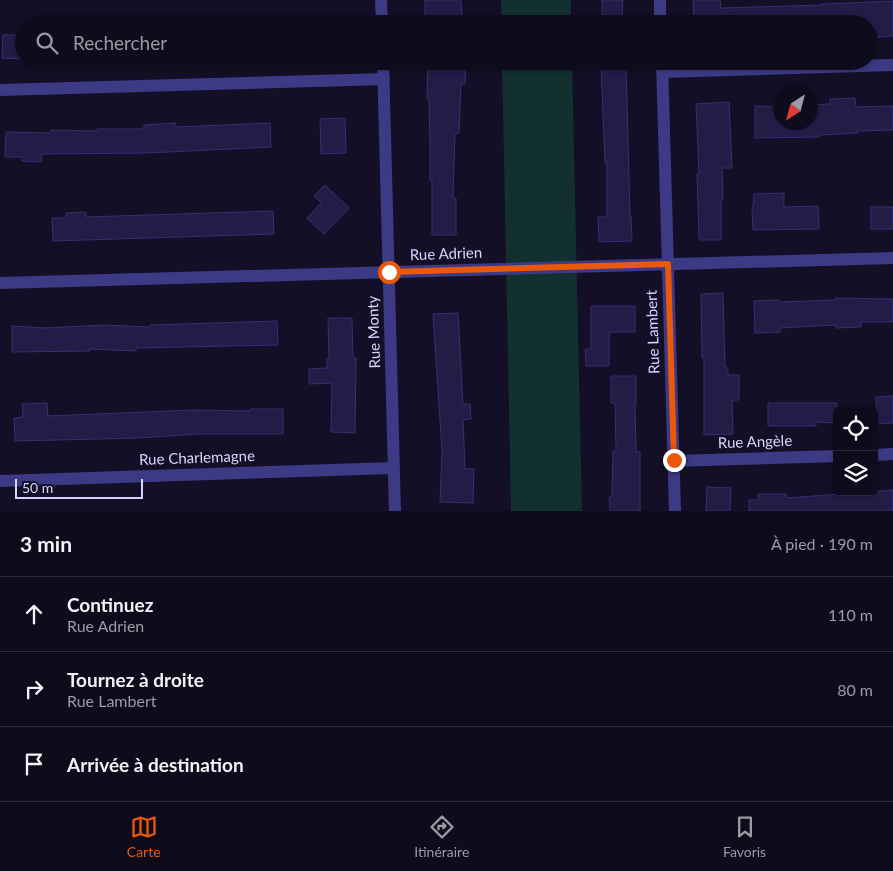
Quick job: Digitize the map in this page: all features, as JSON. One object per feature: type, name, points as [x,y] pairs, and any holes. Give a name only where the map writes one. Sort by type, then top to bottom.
[{"type":"street","points":[[381,0],[382,15]]},
{"type":"street","points":[[660,0],[660,15]]},
{"type":"street","points":[[878,65],[893,65]]},
{"type":"street","name":"Rue Monty","points":[[384,70],[395,511]]},
{"type":"street","name":"Rue Lambert","points":[[662,70],[675,511]]},
{"type":"street","points":[[0,90],[384,79]]},
{"type":"street","name":"Rue Adrien","points":[[0,283],[893,258]]},
{"type":"street","points":[[878,455],[893,454]]},
{"type":"street","name":"Rue Angèle","points":[[674,460],[833,456]]},
{"type":"street","name":"Rue Charlemagne","points":[[0,481],[394,468]]},
{"type":"green space","points":[[501,0],[571,0],[571,15],[502,15]]},
{"type":"green space","points":[[502,70],[572,70],[582,511],[511,511]]},
{"type":"building","points":[[425,0],[461,0],[462,15],[425,15]]},
{"type":"building","points":[[602,0],[623,0],[622,15],[602,15]]},
{"type":"building","points":[[693,0],[720,0],[721,8],[893,1],[893,36],[878,37],[878,15],[694,15]]},
{"type":"building","points":[[3,35],[15,35],[15,59],[2,58]]},
{"type":"building","points":[[428,70],[466,70],[465,84],[461,84],[459,133],[455,134],[453,198],[456,198],[456,235],[432,235],[432,180],[430,180],[429,98],[427,98]]},
{"type":"building","points":[[601,70],[626,70],[632,241],[599,242],[598,217],[607,217],[607,162],[605,163]]},
{"type":"building","points":[[855,98],[856,107],[893,106],[893,130],[857,131],[857,133],[819,135],[819,137],[755,138],[755,106],[773,107],[773,130],[818,130],[818,105],[830,104],[830,99]]},
{"type":"building","points":[[729,102],[732,168],[722,168],[721,240],[699,240],[696,104]]},
{"type":"building","points":[[345,118],[346,153],[321,154],[320,119]]},
{"type":"building","points":[[175,123],[176,127],[270,123],[271,147],[146,153],[42,154],[41,162],[22,161],[22,157],[5,157],[6,132],[50,133],[51,130],[144,129],[144,125]]},
{"type":"building","points":[[325,185],[349,208],[324,234],[307,218],[321,203],[314,196]]},
{"type":"building","points":[[784,193],[784,207],[818,206],[819,229],[753,230],[752,207],[754,194]]},
{"type":"building","points":[[871,207],[893,207],[893,229],[871,229]]},
{"type":"building","points":[[273,211],[274,234],[53,241],[52,218],[66,218],[66,213],[86,212],[86,217]]},
{"type":"building","points":[[723,293],[725,368],[728,368],[728,375],[739,375],[739,400],[732,400],[733,434],[704,435],[704,358],[702,358],[701,294]]},
{"type":"building","points":[[835,298],[893,299],[893,322],[861,322],[861,327],[836,328],[836,325],[780,328],[780,332],[755,333],[754,301],[835,300]]},
{"type":"building","points":[[591,306],[635,306],[635,332],[609,332],[609,366],[586,366],[585,349],[591,349]]},
{"type":"building","points":[[458,313],[463,404],[470,404],[471,419],[463,420],[465,469],[474,469],[473,503],[440,502],[442,450],[433,314]]},
{"type":"building","points":[[328,318],[352,318],[353,358],[356,358],[355,433],[331,432],[332,383],[309,384],[309,369],[327,368],[327,359],[329,359]]},
{"type":"building","points":[[277,321],[278,345],[136,348],[136,351],[90,349],[90,351],[12,352],[12,326],[44,328],[104,325],[150,327],[150,325]]},
{"type":"building","points":[[611,376],[636,376],[636,452],[640,452],[640,511],[610,511],[609,497],[612,497],[613,451],[616,451],[615,403],[611,403]]},
{"type":"building","points":[[893,396],[893,423],[878,424],[876,397]]},
{"type":"building","points":[[47,403],[48,416],[192,410],[250,411],[250,409],[283,409],[283,434],[197,434],[139,438],[15,441],[14,418],[23,417],[22,404]]},
{"type":"building","points":[[768,403],[837,403],[837,406],[833,406],[833,423],[816,422],[816,426],[768,426]]},
{"type":"building","points":[[707,487],[731,488],[730,511],[706,511]]},
{"type":"building","points":[[893,490],[893,511],[749,511],[749,500],[758,500],[758,494],[786,494],[787,498],[833,495],[878,496],[878,491]]},
{"type":"route","points":[[389,272],[668,264],[674,460]]}]
